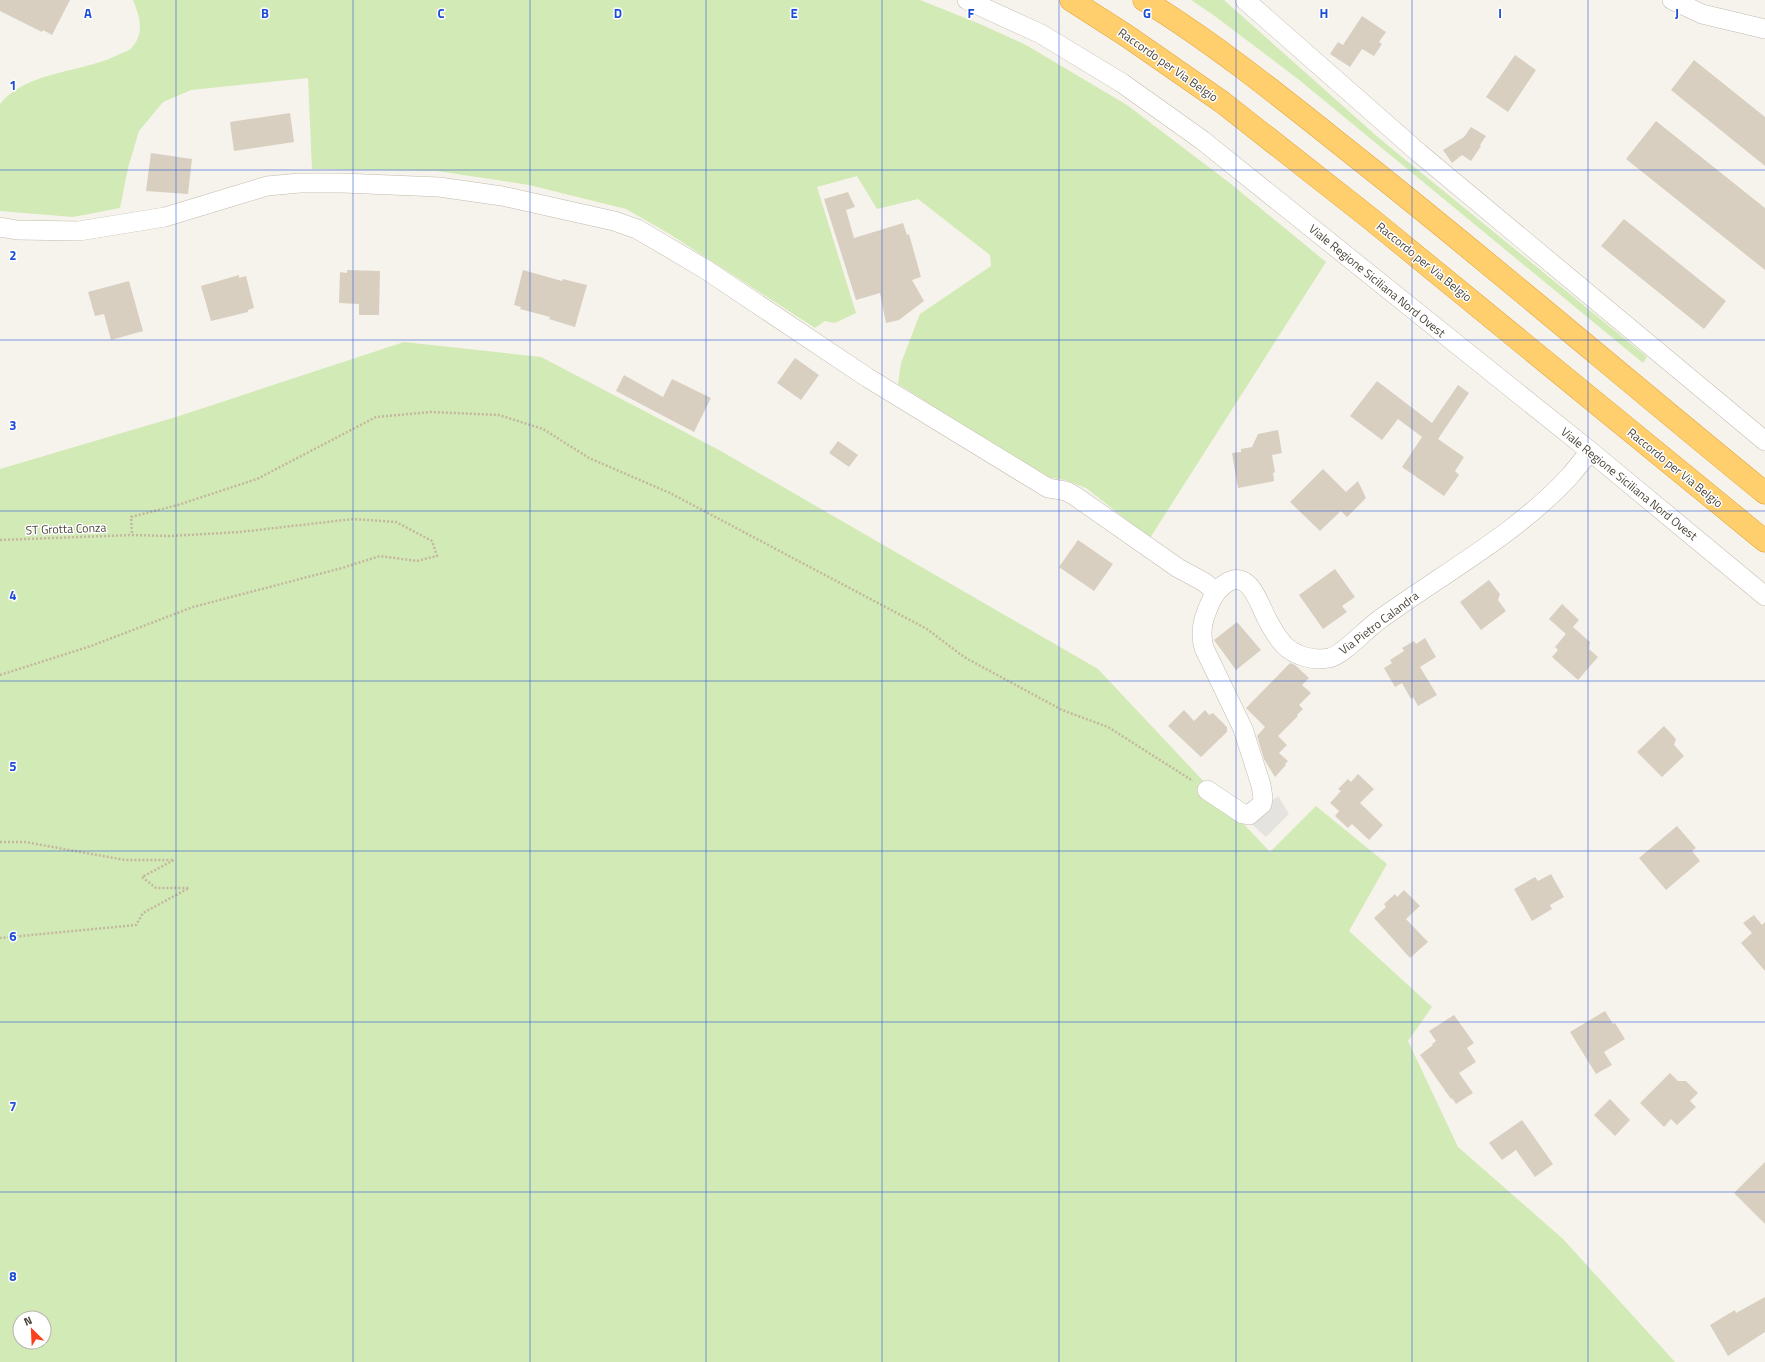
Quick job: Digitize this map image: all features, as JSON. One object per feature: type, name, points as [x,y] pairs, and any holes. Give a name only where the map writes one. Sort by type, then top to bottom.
[{"type":"highway","name":"Raccordo per Via Belgio","points":[[1071,0],[1127,36],[1228,107],[1371,219],[1765,541]]},
{"type":"highway","points":[[1144,0],[1223,54],[1312,122],[1418,207],[1765,493]]},
{"type":"highway","points":[[1683,475],[1765,550]]},
{"type":"street","name":"Viale Regione Siciliana Nord Ovest","points":[[967,0],[1042,34],[1122,83],[1202,140],[1590,451],[1765,596]]},
{"type":"street","points":[[1245,0],[1425,158],[1765,440]]},
{"type":"street","points":[[1672,0],[1702,14],[1765,29]]},
{"type":"street","points":[[4,230],[79,231],[94,229],[165,217],[267,186],[300,183],[343,183],[439,187],[502,196],[614,221],[637,229],[705,269],[868,378],[1048,488],[1066,491],[1075,496],[1178,568],[1204,582],[1216,592],[1202,627],[1201,637],[1204,648],[1243,729],[1263,798],[1262,804],[1249,815],[1243,814],[1207,790]]},
{"type":"street","name":"Via Pietro Calandra","points":[[1216,592],[1236,578],[1243,580],[1253,592],[1270,625],[1285,645],[1291,650],[1308,658],[1330,658],[1342,652],[1377,621],[1526,517],[1569,477],[1590,451]]},
{"type":"path","points":[[132,535],[131,517],[178,505],[257,479],[376,417],[431,412],[498,415],[543,429],[589,458],[670,493],[927,629],[964,657],[1062,710],[1108,727],[1207,790]]},
{"type":"path","name":"ST Grotta Conza","points":[[0,540],[132,535],[170,536],[240,532],[353,519],[396,522],[432,540],[437,556],[417,561],[380,556],[342,568],[193,607],[91,646],[0,676]]},
{"type":"path","points":[[0,842],[25,842],[125,860],[174,860],[142,877],[156,888],[189,888],[143,913],[136,925],[0,938]]},
{"type":"green space","points":[[133,0],[920,0],[980,24],[1026,45],[1127,105],[1231,184],[1326,262],[1150,538],[1086,488],[1065,480],[1046,477],[898,384],[901,363],[920,314],[991,266],[990,255],[918,199],[877,209],[857,176],[817,187],[856,313],[835,323],[825,321],[815,328],[668,233],[626,209],[529,185],[437,171],[312,169],[308,78],[191,90],[163,102],[139,131],[128,168],[120,208],[73,217],[0,211],[0,104],[11,93],[40,78],[106,60],[131,49],[137,41],[140,29],[139,17]]},
{"type":"green space","points":[[1191,0],[1224,0],[1380,139],[1647,357],[1643,363],[1298,79],[1212,14]]},
{"type":"green space","points":[[404,342],[541,357],[719,450],[1098,669],[1270,852],[1316,806],[1387,864],[1349,931],[1432,1007],[1408,1041],[1458,1147],[1563,1239],[1675,1362],[0,1362],[0,469],[176,417]]},
{"type":"shaded area","points":[[1278,796],[1289,814],[1266,837],[1247,820]]},
{"type":"building","points":[[0,0],[70,0],[52,35],[43,30],[42,32],[0,11]]},
{"type":"building","points":[[1362,16],[1386,32],[1379,42],[1382,44],[1374,56],[1362,49],[1350,67],[1330,54],[1338,42],[1343,45]]},
{"type":"building","points":[[1515,55],[1536,70],[1508,112],[1486,97]]},
{"type":"building","points":[[1694,60],[1765,117],[1765,166],[1671,90]]},
{"type":"building","points":[[290,113],[294,142],[234,151],[230,122]]},
{"type":"building","points":[[1656,121],[1765,208],[1765,270],[1626,159]]},
{"type":"building","points":[[1471,127],[1486,136],[1480,145],[1481,146],[1471,161],[1462,155],[1452,163],[1443,150],[1464,137]]},
{"type":"building","points":[[151,153],[192,159],[188,194],[146,191]]},
{"type":"building","points":[[848,192],[855,207],[846,210],[854,238],[903,223],[907,235],[909,234],[921,277],[912,280],[924,301],[899,320],[886,323],[880,293],[856,300],[824,199]]},
{"type":"building","points":[[1624,219],[1726,301],[1704,329],[1601,246]]},
{"type":"building","points":[[347,270],[380,271],[379,315],[359,315],[359,304],[339,303],[340,272],[347,273]]},
{"type":"building","points":[[523,270],[562,281],[563,279],[587,285],[575,327],[549,319],[550,317],[520,309],[521,307],[514,305]]},
{"type":"building","points":[[239,275],[239,278],[246,276],[254,308],[248,310],[248,312],[211,321],[201,286]]},
{"type":"building","points":[[129,281],[143,331],[111,340],[104,314],[95,316],[88,292]]},
{"type":"building","points":[[795,358],[819,375],[801,400],[777,383]]},
{"type":"building","points":[[624,375],[663,397],[672,379],[711,398],[694,432],[616,391]]},
{"type":"building","points":[[1377,381],[1432,423],[1458,385],[1469,393],[1438,439],[1464,457],[1455,471],[1459,475],[1444,496],[1402,467],[1422,437],[1398,419],[1382,440],[1350,416]]},
{"type":"building","points":[[1278,430],[1282,453],[1272,455],[1275,472],[1273,473],[1274,481],[1238,488],[1232,453],[1241,452],[1241,449],[1252,447],[1258,434]]},
{"type":"building","points":[[838,441],[858,455],[849,467],[829,453]]},
{"type":"building","points":[[1323,469],[1346,492],[1358,481],[1366,498],[1347,517],[1341,511],[1320,531],[1290,502]]},
{"type":"building","points":[[1078,540],[1113,564],[1094,591],[1059,567]]},
{"type":"building","points":[[1335,569],[1355,597],[1342,606],[1347,612],[1323,629],[1299,595]]},
{"type":"building","points":[[1489,580],[1500,594],[1498,600],[1506,611],[1481,630],[1460,602]]},
{"type":"building","points":[[1562,604],[1579,620],[1573,627],[1590,642],[1589,649],[1598,657],[1578,680],[1552,657],[1558,650],[1555,647],[1566,634],[1549,619]]},
{"type":"building","points":[[1237,622],[1261,650],[1236,670],[1214,640]]},
{"type":"building","points":[[1425,638],[1436,657],[1420,667],[1437,695],[1418,706],[1413,697],[1411,699],[1402,683],[1395,687],[1384,668],[1392,663],[1390,660],[1404,651],[1402,648],[1414,641],[1416,644]]},
{"type":"building","points":[[1290,663],[1295,665],[1309,678],[1302,685],[1311,693],[1299,705],[1303,709],[1297,715],[1298,716],[1278,736],[1287,745],[1279,753],[1288,761],[1275,777],[1264,759],[1257,736],[1265,727],[1246,708]]},
{"type":"building","points":[[1184,710],[1194,721],[1205,710],[1209,715],[1213,713],[1227,727],[1227,732],[1201,757],[1168,726]]},
{"type":"building","points":[[1664,726],[1676,739],[1674,745],[1684,756],[1662,777],[1637,752]]},
{"type":"building","points":[[1358,774],[1374,789],[1360,803],[1383,825],[1369,840],[1352,824],[1348,828],[1335,816],[1339,811],[1330,803],[1341,791],[1338,789],[1348,779],[1351,782]]},
{"type":"building","points":[[1677,826],[1696,848],[1692,851],[1700,861],[1666,890],[1639,858]]},
{"type":"building","points":[[1551,874],[1564,897],[1550,905],[1552,909],[1532,921],[1514,889],[1535,877],[1538,881]]},
{"type":"building","points":[[1404,890],[1420,906],[1406,919],[1428,942],[1410,958],[1374,918],[1386,907],[1384,904],[1395,894],[1397,897]]},
{"type":"building","points":[[1754,915],[1762,925],[1765,922],[1765,971],[1741,943],[1752,933],[1743,923]]},
{"type":"building","points":[[1605,1011],[1625,1039],[1604,1052],[1612,1065],[1596,1074],[1570,1032]]},
{"type":"building","points":[[1454,1015],[1474,1043],[1467,1048],[1476,1062],[1459,1073],[1473,1093],[1456,1104],[1420,1055],[1436,1041],[1429,1031]]},
{"type":"building","points":[[1670,1073],[1678,1081],[1686,1081],[1698,1093],[1690,1101],[1696,1107],[1677,1125],[1671,1119],[1664,1127],[1640,1103]]},
{"type":"building","points":[[1610,1099],[1630,1120],[1615,1136],[1594,1115]]},
{"type":"building","points":[[1522,1120],[1553,1164],[1535,1177],[1516,1150],[1502,1160],[1489,1143]]},
{"type":"building","points":[[1765,1162],[1765,1224],[1734,1193]]},
{"type":"building","points":[[1765,1297],[1765,1332],[1728,1356],[1710,1325],[1735,1310],[1736,1313]]}]
